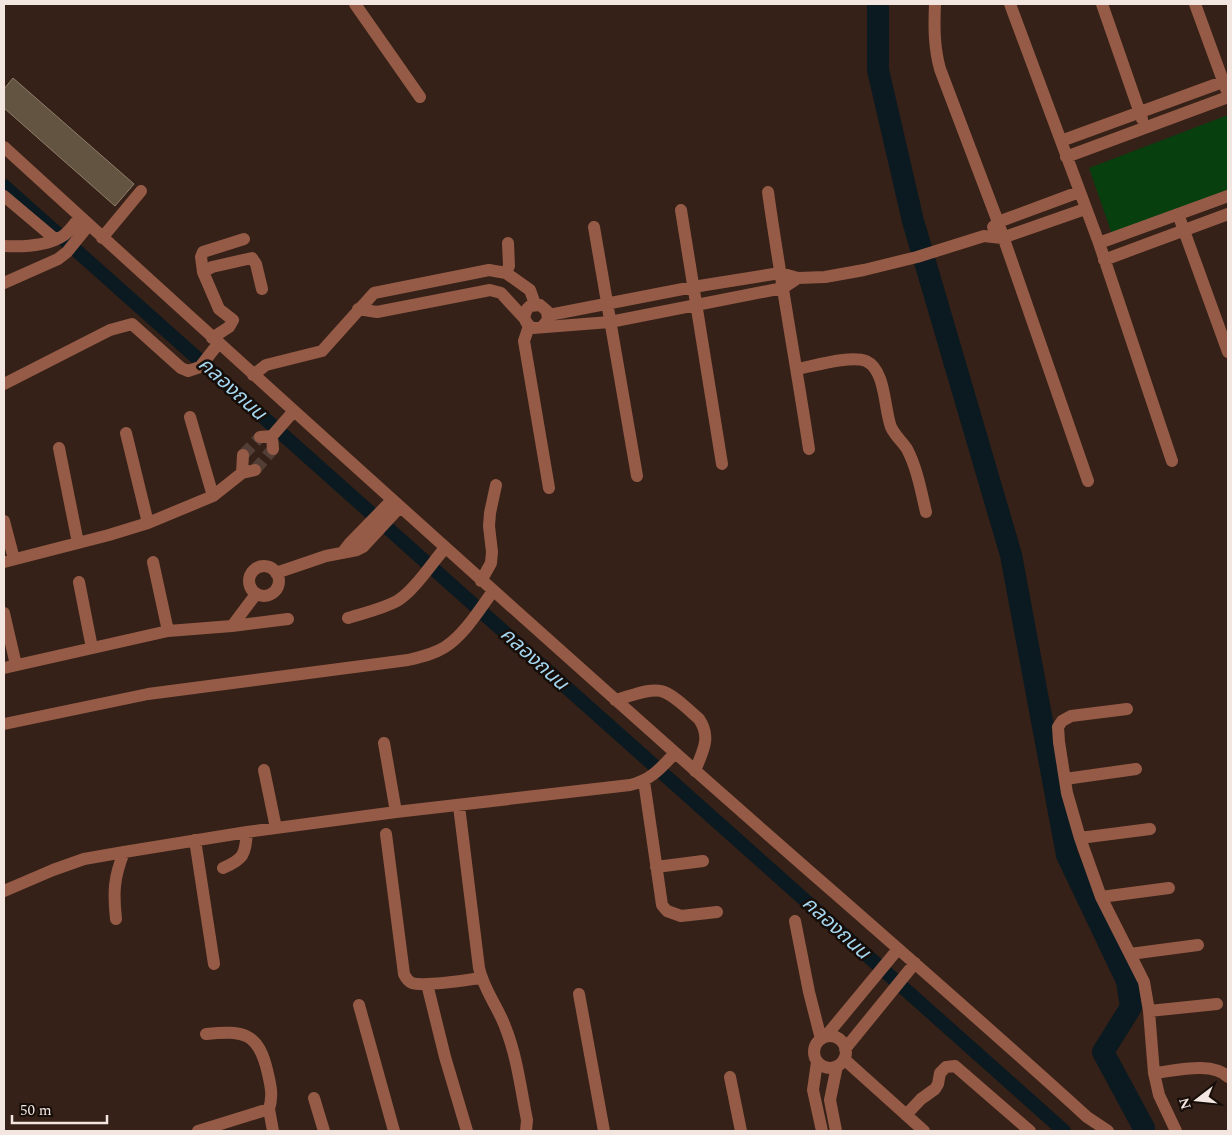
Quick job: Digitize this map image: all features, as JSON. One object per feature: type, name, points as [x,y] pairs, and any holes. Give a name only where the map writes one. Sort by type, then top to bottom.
[{"type":"street","points":[[355,4],[420,97]]},
{"type":"street","points":[[935,4],[933,34],[938,60],[998,222],[1088,481]]},
{"type":"street","points":[[1010,4],[1099,243],[1172,461]]},
{"type":"street","points":[[1102,4],[1146,128]]},
{"type":"street","points":[[1061,141],[1140,112],[1227,85],[1195,4]]},
{"type":"street","points":[[1066,158],[1228,98]]},
{"type":"street","points":[[4,147],[82,224],[102,238],[214,344],[253,375],[291,414],[392,508],[481,581],[490,595],[615,700],[672,756],[695,771],[894,954],[1087,1117],[1108,1131]]},
{"type":"street","points":[[102,238],[141,191]]},
{"type":"street","points":[[768,192],[809,449]]},
{"type":"street","points":[[984,236],[998,222],[1079,192]]},
{"type":"street","points":[[4,196],[58,238]]},
{"type":"street","points":[[1099,243],[1228,196]]},
{"type":"street","points":[[549,315],[780,272],[798,278],[825,277],[864,270],[917,258],[984,236],[1002,238],[1085,209]]},
{"type":"street","points":[[681,210],[722,464]]},
{"type":"street","points":[[1178,214],[1228,352]]},
{"type":"street","points":[[1104,260],[1228,214]]},
{"type":"street","points":[[4,246],[19,247],[42,244],[58,238],[82,224]]},
{"type":"street","points":[[4,283],[58,259],[67,252],[82,224]]},
{"type":"street","points":[[594,227],[636,476]]},
{"type":"street","points":[[4,384],[110,330],[132,324],[181,368],[188,371],[200,367],[214,344],[233,320],[219,309],[203,272],[201,257],[203,252],[244,238]]},
{"type":"street","points":[[506,273],[508,266],[508,243]]},
{"type":"street","points":[[203,272],[212,267],[252,258],[256,264],[262,289]]},
{"type":"street","points":[[253,375],[266,365],[322,351],[374,293],[489,270],[506,273],[530,290],[535,304]]},
{"type":"street","points":[[358,310],[377,312],[490,290],[501,293],[533,328],[552,328],[610,322],[783,288],[798,278]]},
{"type":"street","points":[[535,304],[544,307],[549,315]]},
{"type":"street","points":[[535,304],[527,309],[524,341],[549,488]]},
{"type":"street","points":[[542,327],[546,324],[549,315]]},
{"type":"street","points":[[797,369],[852,359],[865,360],[872,365],[880,376],[890,426],[894,434],[906,447],[913,461],[926,512]]},
{"type":"street","points":[[273,450],[269,435],[291,414]]},
{"type":"street","points":[[190,417],[213,496]]},
{"type":"street","points":[[126,433],[148,523]]},
{"type":"street","points":[[59,448],[78,543]]},
{"type":"street","points":[[242,455],[242,473]]},
{"type":"street","points":[[4,521],[9,560],[148,523],[213,496],[242,473],[255,470]]},
{"type":"street","points":[[481,581],[491,563],[492,552],[489,526],[496,485]]},
{"type":"street","points":[[276,573],[343,552],[350,543],[369,532],[392,508]]},
{"type":"street","points":[[348,618],[399,600],[411,589],[443,551]]},
{"type":"street","points":[[153,562],[168,631]]},
{"type":"street","points":[[266,566],[272,568],[276,573],[279,580],[274,592],[262,596],[256,594],[251,589],[249,582],[253,570],[266,566]]},
{"type":"street","points":[[79,582],[92,648]]},
{"type":"street","points":[[232,626],[256,594]]},
{"type":"street","points":[[4,724],[148,694],[427,656],[446,646],[471,622],[490,595]]},
{"type":"street","points":[[4,613],[10,666],[168,631],[288,619]]},
{"type":"street","points":[[615,700],[660,691],[667,693],[693,714],[702,724],[706,740],[695,771]]},
{"type":"street","points":[[1126,709],[1071,716],[1062,721],[1058,727],[1058,734],[1067,793],[1080,838],[1102,897],[1144,982],[1149,1011],[1154,1074],[1159,1095],[1176,1131]]},
{"type":"street","points":[[384,743],[396,812]]},
{"type":"street","points":[[4,891],[84,859],[124,852],[247,832],[396,812],[630,785],[647,780],[672,756]]},
{"type":"street","points":[[1065,778],[1136,769]]},
{"type":"street","points":[[264,770],[276,828]]},
{"type":"street","points":[[647,780],[662,905],[667,911],[682,916],[717,912]]},
{"type":"street","points":[[459,806],[481,978],[502,1018],[510,1038],[526,1120],[526,1131]]},
{"type":"street","points":[[1080,838],[1150,829]]},
{"type":"street","points":[[223,868],[238,861],[244,854],[247,832]]},
{"type":"street","points":[[386,834],[406,979],[414,984],[427,984],[481,978]]},
{"type":"street","points":[[195,840],[214,964]]},
{"type":"street","points":[[116,919],[113,895],[117,868],[124,852]]},
{"type":"street","points":[[656,867],[703,861]]},
{"type":"street","points":[[1102,897],[1169,888]]},
{"type":"street","points":[[795,921],[809,992],[823,1037]]},
{"type":"street","points":[[1130,954],[1198,945]]},
{"type":"street","points":[[822,1131],[813,1090],[817,1062],[814,1052],[817,1042],[894,954]]},
{"type":"street","points":[[817,1062],[826,1068],[842,1058],[874,1013],[911,967]]},
{"type":"street","points":[[427,984],[445,1057],[467,1131]]},
{"type":"street","points":[[579,994],[604,1131]]},
{"type":"street","points":[[857,998],[874,1013]]},
{"type":"street","points":[[360,1004],[394,1131]]},
{"type":"street","points":[[1149,1011],[1217,1004]]},
{"type":"street","points":[[206,1034],[237,1033],[250,1038],[259,1046],[264,1056],[272,1090],[272,1100],[269,1109],[274,1131]]},
{"type":"street","points":[[823,1037],[838,1038],[841,1041],[842,1058],[830,1100],[836,1131]]},
{"type":"street","points":[[842,1058],[924,1131]]},
{"type":"street","points":[[906,1115],[921,1099],[935,1089],[940,1073],[946,1067],[955,1066],[1030,1131]]},
{"type":"street","points":[[1154,1074],[1214,1068],[1224,1072],[1228,1077]]},
{"type":"street","points":[[730,1077],[741,1131]]},
{"type":"street","points":[[314,1098],[324,1131]]},
{"type":"street","points":[[198,1131],[269,1109]]},
{"type":"green space","points":[[1228,115],[1228,201],[1115,243],[1089,168]]},
{"type":"building","points":[[13,78],[134,184],[115,206],[4,108],[4,89]]},
{"type":"waterway","points":[[878,4],[878,70],[913,221],[1011,555],[1067,855],[1127,981],[1131,1007],[1103,1052],[1144,1128],[1143,1131]]},
{"type":"waterway","name":"คลองถนน","points":[[4,186],[1064,1131]]},
{"type":"tunnel","points":[[243,455],[260,437]]},
{"type":"tunnel","points":[[255,470],[273,449]]}]
